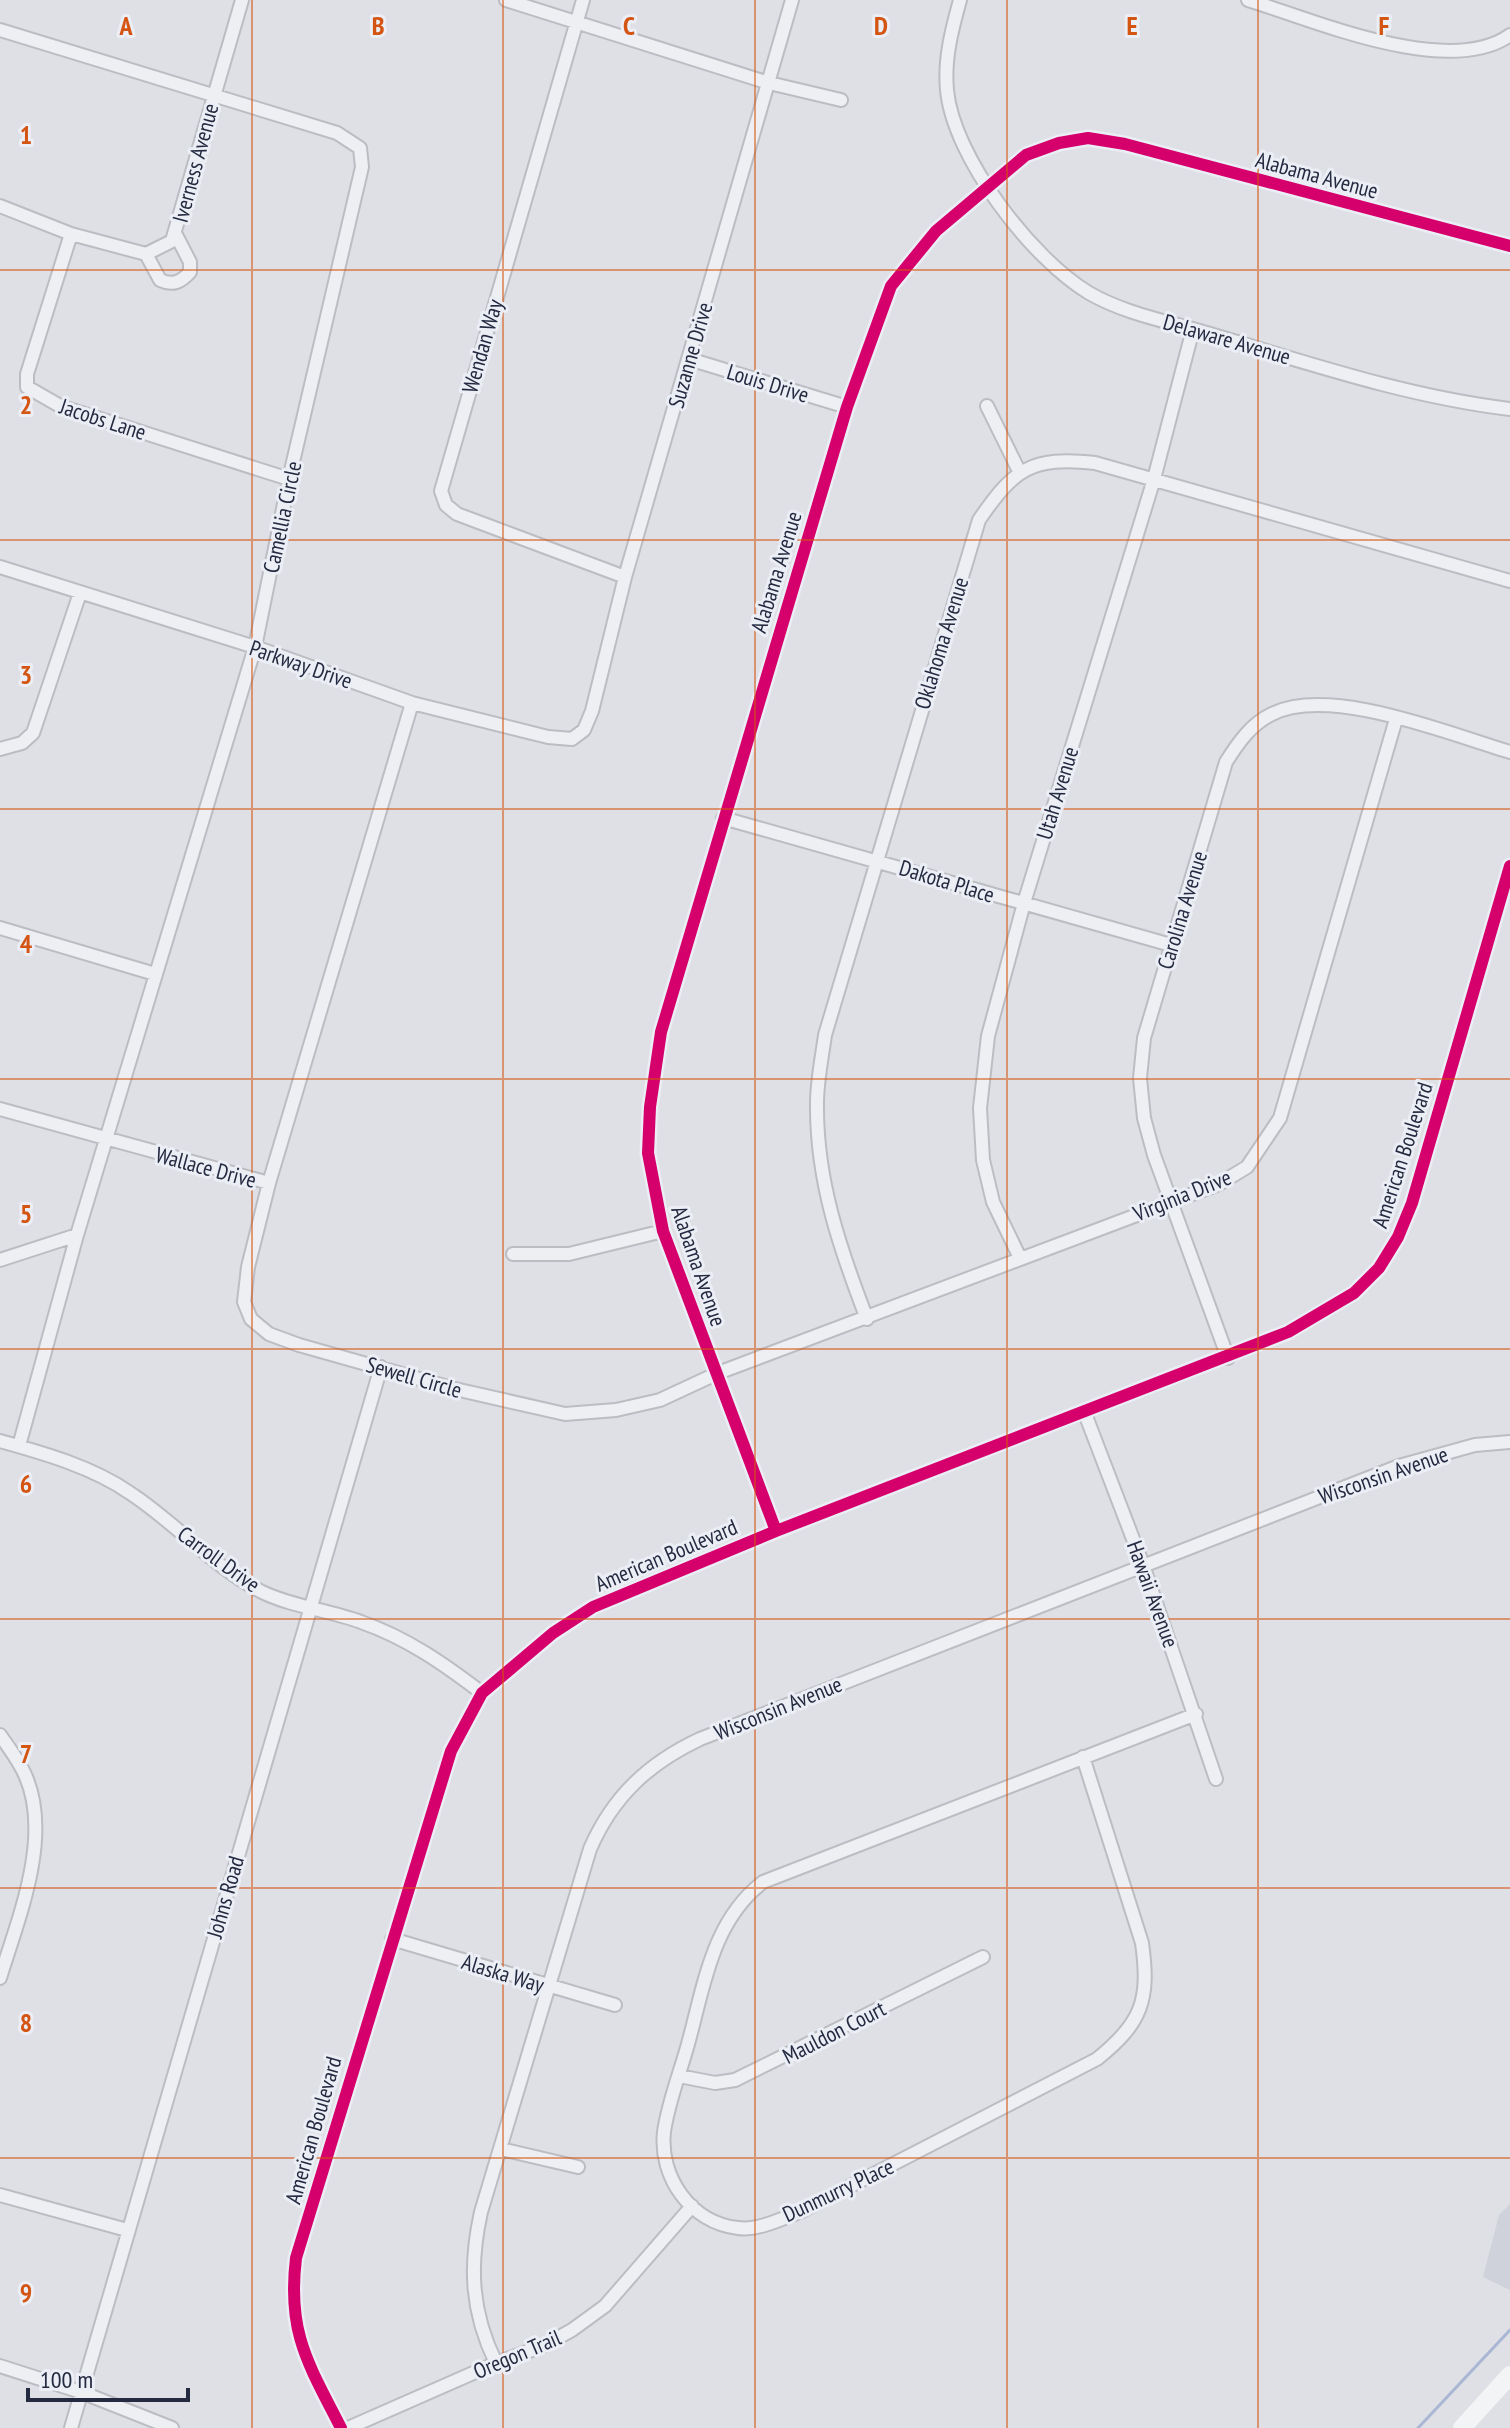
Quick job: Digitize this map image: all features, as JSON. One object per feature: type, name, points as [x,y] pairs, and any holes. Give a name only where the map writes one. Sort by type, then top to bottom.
[{"type":"street","name":"Iverness Avenue","points":[[146,254],[163,248],[176,235],[242,0]]},
{"type":"street","points":[[506,0],[769,83],[841,100]]},
{"type":"street","name":"Wendan Way","points":[[583,0],[441,491],[446,505],[457,514],[625,577]]},
{"type":"street","name":"Suzanne Drive","points":[[592,711],[625,577],[792,0]]},
{"type":"street","name":"Delaware Avenue","points":[[960,0],[947,64],[947,92],[955,122],[1019,233],[1047,262],[1091,294],[1193,329],[1415,391],[1510,409]]},
{"type":"street","points":[[1248,0],[1371,37],[1433,51],[1473,49],[1510,35]]},
{"type":"street","name":"Camellia Circle","points":[[0,30],[337,133],[360,148],[362,167],[289,479],[255,647],[105,1140]]},
{"type":"street","name":"Alabama Avenue","points":[[776,1531],[663,1231],[648,1153],[650,1107],[661,1032],[723,818],[847,407],[891,286],[936,231],[1026,155],[1059,143],[1088,138],[1125,144],[1510,246]]},
{"type":"street","points":[[0,206],[71,234],[146,254],[160,280],[168,283],[184,279],[190,272],[190,262],[176,235]]},
{"type":"street","name":"Jacobs Lane","points":[[71,234],[27,374],[27,387],[60,406],[289,479]]},
{"type":"street","name":"Utah Avenue","points":[[1020,1258],[993,1202],[983,1160],[980,1108],[988,1036],[1024,903],[1154,479],[1193,329]]},
{"type":"street","name":"Louis Drive","points":[[689,359],[847,407]]},
{"type":"street","points":[[987,406],[1019,471],[1073,461],[1095,463],[1510,581]]},
{"type":"street","name":"Oklahoma Avenue","points":[[867,1319],[836,1235],[826,1195],[817,1100],[825,1035],[979,520],[1019,471]]},
{"type":"street","name":"Parkway Drive","points":[[0,567],[255,647],[412,703],[548,737],[572,739],[584,730],[592,711]]},
{"type":"street","points":[[0,749],[22,743],[33,733],[80,593]]},
{"type":"street","name":"Wallace Drive","points":[[105,1140],[269,1183],[412,703]]},
{"type":"street","name":"Carolina Avenue","points":[[1228,1358],[1144,1118],[1140,1078],[1144,1038],[1226,762],[1242,736],[1271,714],[1309,703],[1343,705],[1510,752]]},
{"type":"street","name":"Virginia Drive","points":[[718,1373],[1219,1184],[1247,1167],[1280,1118],[1396,719]]},
{"type":"street","name":"Dakota Place","points":[[723,818],[1171,945]]},
{"type":"street","name":"American Boulevard","points":[[341,2428],[309,2365],[296,2330],[291,2298],[296,2258],[451,1751],[482,1693],[553,1633],[593,1607],[776,1531],[1228,1358],[1288,1332],[1343,1300],[1379,1268],[1398,1237],[1412,1203],[1510,866]]},
{"type":"street","points":[[0,928],[155,974]]},
{"type":"street","points":[[0,1109],[105,1140],[19,1446]]},
{"type":"street","name":"Sewell Circle","points":[[269,1183],[248,1267],[244,1302],[251,1319],[269,1334],[524,1407],[565,1414],[616,1410],[660,1400],[718,1373]]},
{"type":"street","points":[[513,1254],[569,1254],[663,1231]]},
{"type":"street","points":[[0,1260],[77,1235]]},
{"type":"street","name":"Johns Road","points":[[71,2428],[381,1367]]},
{"type":"street","name":"Hawaii Avenue","points":[[1084,1411],[1143,1565],[1216,1779]]},
{"type":"street","name":"Carroll Drive","points":[[0,1441],[128,1491],[212,1558],[261,1591],[289,1603],[311,1606],[406,1640],[482,1693]]},
{"type":"street","name":"Wisconsin Avenue","points":[[496,2363],[477,2313],[471,2281],[476,2235],[548,1986],[603,1819],[638,1777],[667,1754],[1422,1457],[1475,1445],[1510,1442]]},
{"type":"street","name":"Dunmurry Place","points":[[1083,1757],[1142,1943],[1147,1974],[1143,2001],[1133,2027],[1097,2059],[802,2211],[756,2227],[738,2228],[706,2218],[683,2198],[665,2164],[664,2131],[721,1931],[735,1907],[763,1882],[1083,1757],[1196,1714]]},
{"type":"street","points":[[0,1735],[27,1779],[34,1823],[31,1860],[4,1950],[0,1978]]},
{"type":"street","name":"Alaska Way","points":[[392,1939],[615,2005]]},
{"type":"street","name":"Mauldon Court","points":[[679,2076],[715,2083],[735,2080],[983,1957]]},
{"type":"street","points":[[501,2149],[578,2167]]},
{"type":"street","points":[[0,2195],[127,2230]]},
{"type":"street","name":"Oregon Trail","points":[[348,2428],[496,2363],[543,2346],[605,2306],[692,2206]]},
{"type":"street","points":[[0,2366],[81,2392],[172,2428]]},
{"type":"street","points":[[1462,2428],[1510,2375]]},
{"type":"shaded area","points":[[1510,2204],[1510,2290],[1483,2277],[1499,2215]]},
{"type":"waterway","points":[[1418,2428],[1510,2330]]},
{"type":"cycle path","points":[[776,1531],[663,1231],[648,1153],[650,1107],[661,1032],[847,407],[891,286],[936,231],[1026,155],[1059,143],[1088,138],[1125,144],[1510,246]]},
{"type":"cycle path","points":[[341,2428],[303,2347],[295,2307],[296,2258],[451,1751],[482,1693],[553,1633],[593,1607],[776,1531],[1288,1332],[1354,1293],[1379,1268],[1398,1237],[1412,1203],[1510,866]]}]
